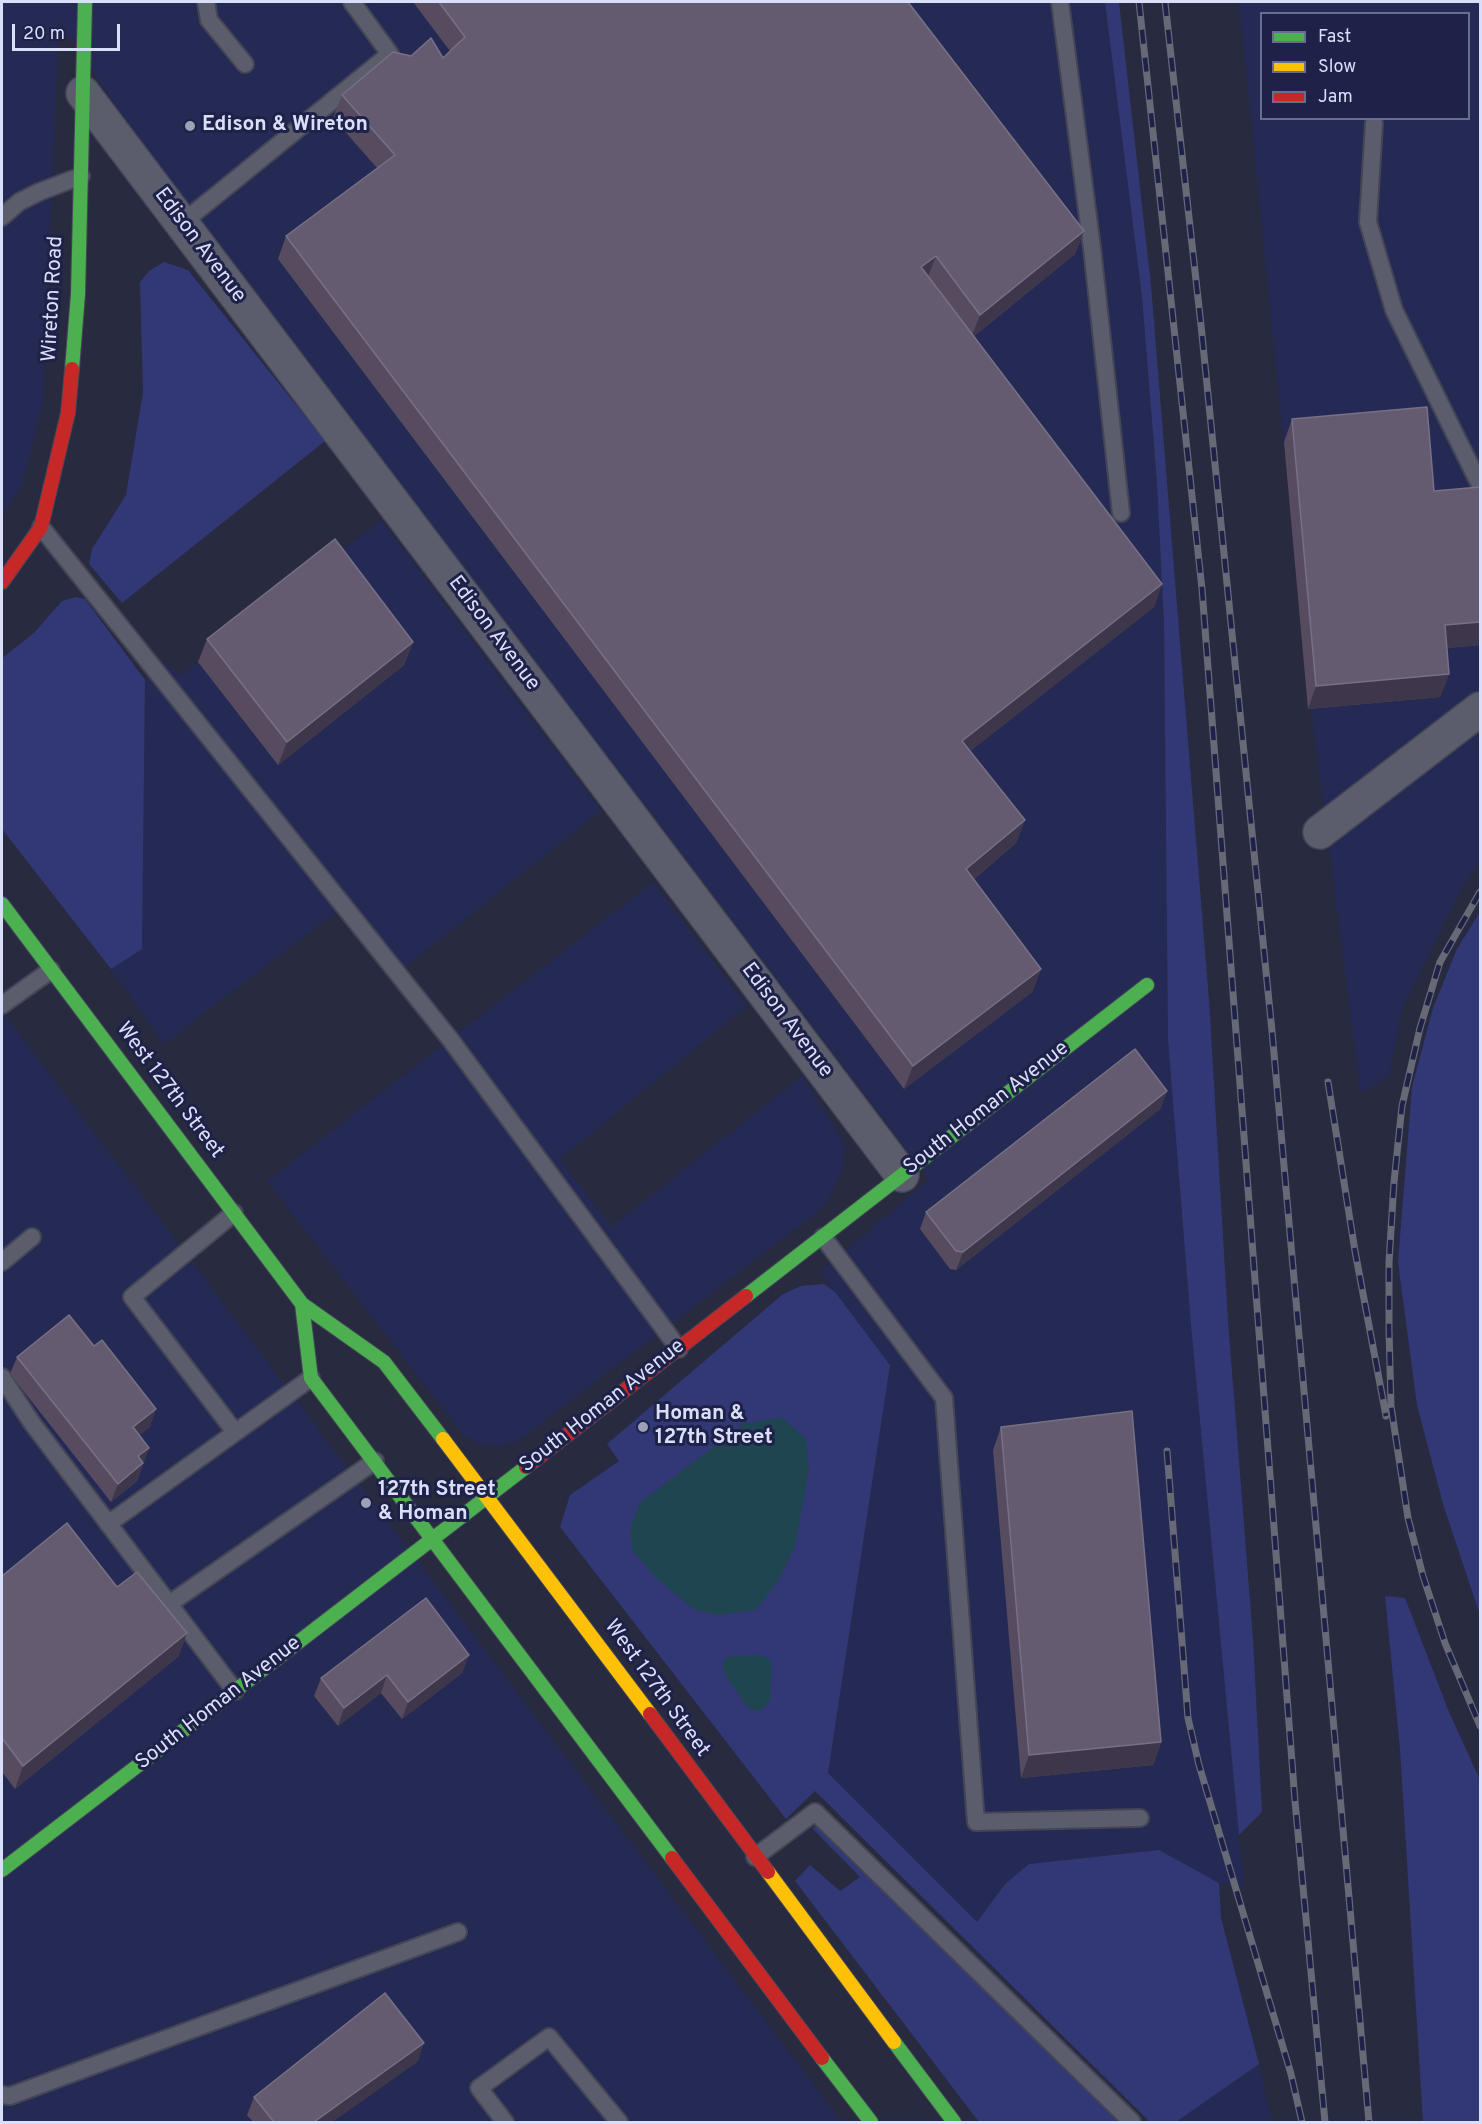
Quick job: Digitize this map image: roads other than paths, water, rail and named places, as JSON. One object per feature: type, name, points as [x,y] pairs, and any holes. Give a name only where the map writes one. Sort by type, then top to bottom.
[{"type":"main road","name":"Wireton Road","points":[[2,582],[41,527],[68,412],[78,294],[85,2]]},
{"type":"main road","name":"West 127th Street","points":[[2,904],[302,1304],[384,1362],[488,1497],[754,1857],[954,2122]]},
{"type":"main road","name":"South Homan Avenue","points":[[5,1861],[235,1691],[488,1497],[1146,985]]},
{"type":"main road","name":"West 127th Street","points":[[302,1304],[311,1378]]},
{"type":"main road","points":[[311,1378],[434,1538],[872,2122]]},
{"type":"street","name":"Edison Avenue","points":[[83,93],[902,1175]]},
{"type":"street","points":[[1320,832],[1480,709]]},
{"type":"lane","points":[[206,2],[209,20],[245,63]]},
{"type":"lane","points":[[182,223],[390,54],[352,2]]},
{"type":"lane","points":[[1060,2],[1092,248],[1121,513]]},
{"type":"lane","points":[[1374,123],[1368,222],[1394,310],[1480,485]]},
{"type":"lane","points":[[2,217],[19,202],[81,176]]},
{"type":"lane","points":[[41,527],[450,1039],[679,1349]]},
{"type":"lane","points":[[2,1005],[51,969]]},
{"type":"lane","points":[[234,1213],[132,1297],[235,1432]]},
{"type":"lane","points":[[2,1262],[32,1237]]},
{"type":"lane","points":[[823,1237],[944,1398],[976,1822],[1140,1818]]},
{"type":"lane","points":[[2,1377],[32,1423],[235,1691]]},
{"type":"lane","points":[[108,1524],[311,1378]]},
{"type":"lane","points":[[169,1605],[375,1461]]},
{"type":"lane","points":[[754,1857],[816,1812],[1132,2122]]},
{"type":"lane","points":[[2,2095],[10,2096],[458,1932]]},
{"type":"lane","points":[[505,2122],[479,2088],[549,2037],[619,2122]]},
{"type":"railway","points":[[1139,2],[1202,589],[1295,1801],[1325,2122]]},
{"type":"railway","points":[[1165,2],[1201,325],[1272,1031],[1369,2122]]},
{"type":"railway","points":[[1480,892],[1440,962],[1420,1028],[1402,1106],[1389,1262],[1391,1406],[1408,1518],[1423,1576],[1445,1643],[1480,1726]]},
{"type":"railway","points":[[1328,1082],[1355,1251],[1386,1416]]},
{"type":"railway","points":[[1167,1451],[1188,1718],[1199,1765],[1291,2074],[1302,2122]]},
{"type":"place","name":"Edison & Wireton","points":[[190,126]]},
{"type":"place","name":"Homan & 127th Street","points":[[643,1427]]},
{"type":"place","name":"127th Street & Homan","points":[[366,1503]]}]
